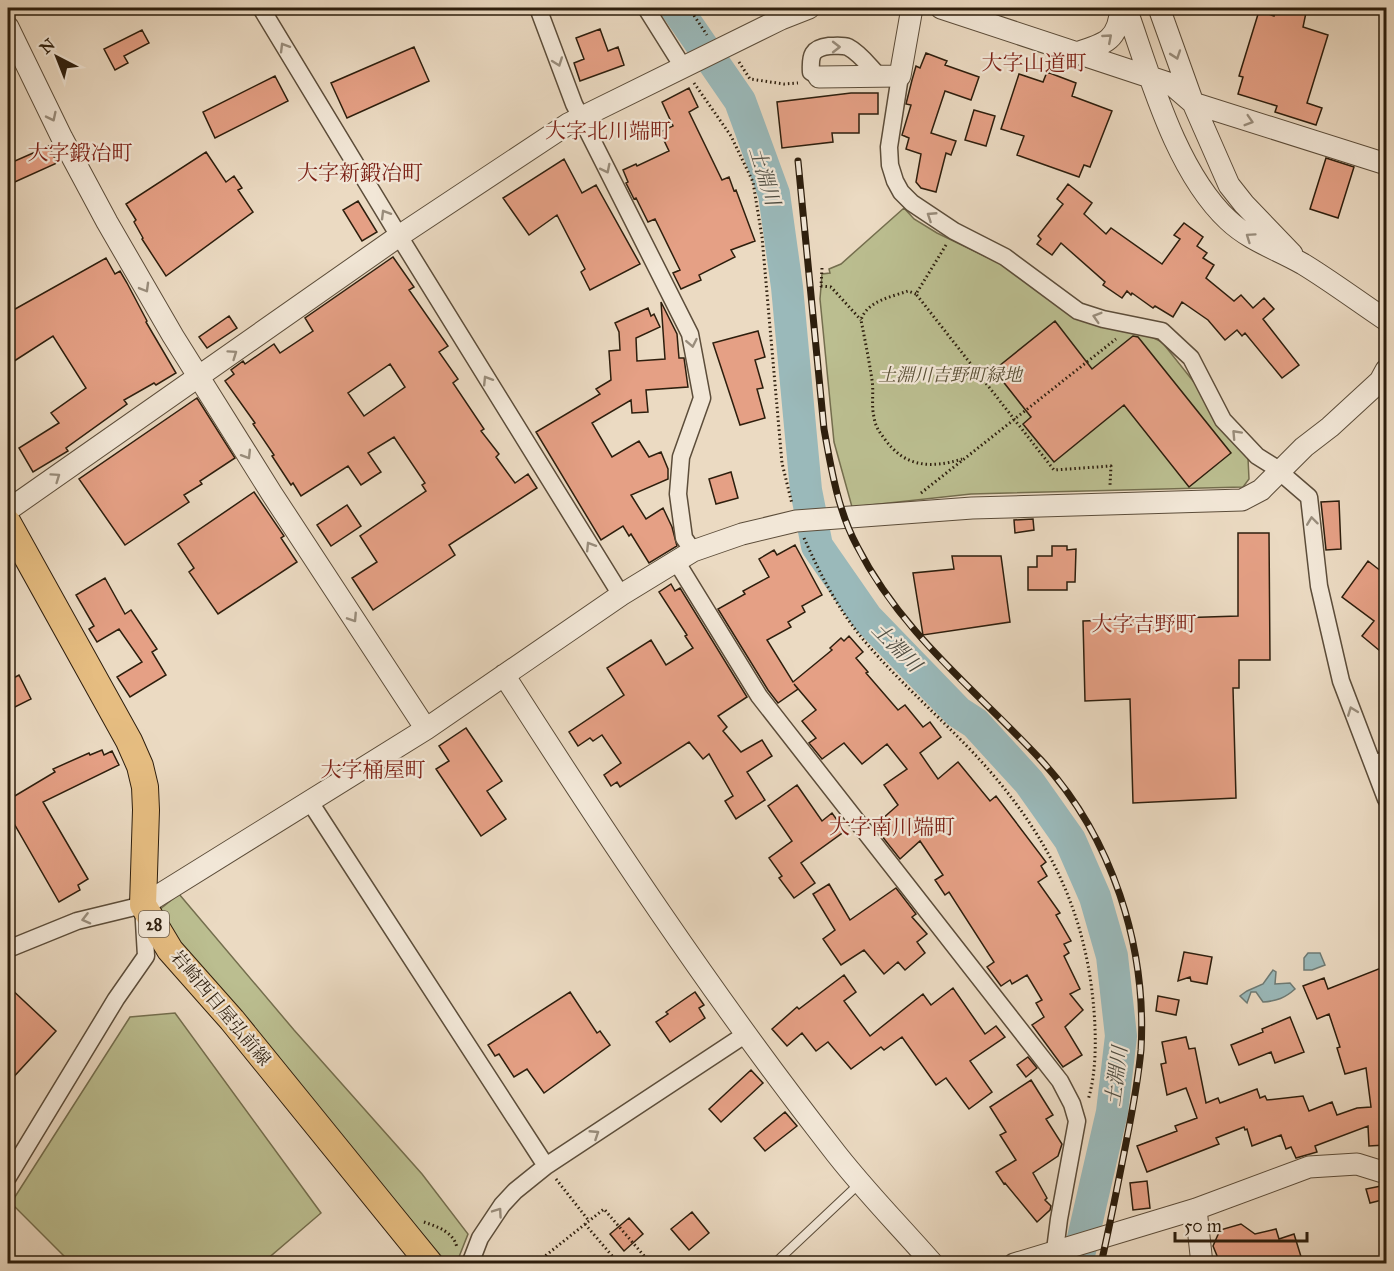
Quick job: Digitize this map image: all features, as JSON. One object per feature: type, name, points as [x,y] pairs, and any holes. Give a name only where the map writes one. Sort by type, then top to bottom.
[{"type":"main road","name":"28","points":[[8,523],[129,741],[140,766],[145,787],[146,810],[143,905]]},
{"type":"main road","name":"岩崎西目屋弘前線","points":[[143,905],[170,950],[232,1020],[430,1263]]},
{"type":"street","points":[[261,8],[621,596]]},
{"type":"street","points":[[538,8],[580,116],[690,334],[702,398],[681,457],[678,494],[684,556],[759,696],[1060,1081],[1072,1104],[1077,1121],[1055,1250]]},
{"type":"street","points":[[646,8],[688,70]]},
{"type":"street","points":[[8,510],[399,236],[580,116],[688,70],[711,43],[809,8]]},
{"type":"street","points":[[912,8],[890,76],[890,165],[901,192],[912,203],[954,231],[1005,257],[1078,311],[1103,319],[1162,331],[1191,358],[1223,420],[1257,456],[1309,497],[1319,586],[1341,681],[1380,762],[1386,799]]},
{"type":"street","points":[[941,8],[1152,80],[1171,84],[1193,103],[1386,164]]},
{"type":"street","points":[[1076,54],[1113,37],[1120,21],[1121,8]]},
{"type":"street","points":[[1126,8],[1179,148],[1195,180],[1211,201],[1228,220],[1254,241],[1302,264],[1386,320]]},
{"type":"street","points":[[1159,8],[1193,103],[1229,185],[1244,204],[1302,264]]},
{"type":"street","points":[[8,27],[62,138],[107,222],[199,378],[426,729]]},
{"type":"street","points":[[846,46],[890,76],[819,77],[811,72],[810,59],[820,47],[846,46]]},
{"type":"street","points":[[8,949],[77,921],[143,905],[426,729],[621,596],[684,556],[742,534],[799,521],[972,508],[1242,500],[1262,490],[1304,447],[1330,427],[1380,381],[1386,370]]},
{"type":"street","points":[[504,675],[614,848],[746,1034],[832,1149],[933,1263]]},
{"type":"street","points":[[310,802],[546,1166]]},
{"type":"street","points":[[8,1177],[116,999],[146,956],[143,905]]},
{"type":"street","points":[[470,1263],[480,1238],[502,1205],[515,1191],[546,1166],[746,1034]]},
{"type":"street","points":[[1014,1263],[1196,1209],[1309,1167],[1357,1164],[1386,1173]]},
{"type":"street","points":[[1196,1209],[1202,1263]]},
{"type":"lane","points":[[774,1263],[861,1182]]},
{"type":"path","points":[[689,8],[711,43]]},
{"type":"path","points":[[738,60],[750,79],[761,82],[784,84],[819,77]]},
{"type":"path","points":[[688,70],[731,136],[753,182],[762,237],[782,463],[799,521],[837,604],[860,635],[998,781],[1039,835],[1060,873],[1088,956],[1094,1010],[1095,1052],[1089,1098],[1077,1121]]},
{"type":"path","points":[[916,294],[954,231]]},
{"type":"path","points":[[822,268],[820,286],[831,287],[861,320]]},
{"type":"path","points":[[964,459],[945,465],[919,464],[902,457],[887,443],[876,425],[873,416],[873,382],[861,320],[863,312],[872,305],[908,291],[916,294],[1054,470],[1111,466],[1110,504]]},
{"type":"path","points":[[920,494],[1134,325]]},
{"type":"path","points":[[546,1166],[589,1221]]},
{"type":"path","points":[[535,1263],[604,1209],[651,1263]]},
{"type":"path","points":[[585,1224],[619,1263]]},
{"type":"green space","name":"土淵川吉野町緑地","points":[[904,208],[914,219],[937,233],[1162,342],[1205,396],[1248,458],[1249,479],[1243,487],[971,494],[852,507],[834,442],[820,299],[822,274],[830,273],[829,269],[841,264]]},
{"type":"green space","points":[[179,894],[294,1030],[422,1174],[468,1234],[457,1262],[445,1261],[179,942],[159,910]]},
{"type":"green space","points":[[175,1013],[321,1213],[266,1260],[258,1263],[71,1263],[11,1203],[130,1017]]},
{"type":"water","points":[[1308,953],[1320,953],[1325,965],[1312,970],[1304,970],[1304,958]]},
{"type":"water","points":[[1273,970],[1276,972],[1275,984],[1290,983],[1295,989],[1284,997],[1268,1002],[1263,1002],[1256,992],[1251,992],[1247,1003],[1240,996],[1263,984]]},
{"type":"building","points":[[1276,8],[1307,8],[1303,27],[1328,35],[1307,103],[1322,108],[1316,125],[1275,112],[1277,106],[1238,94],[1243,77],[1239,76],[1259,11],[1274,16]]},
{"type":"building","points":[[600,29],[608,51],[618,47],[624,65],[580,81],[574,63],[584,59],[576,38]]},
{"type":"building","points":[[142,30],[149,43],[124,56],[128,63],[115,70],[104,49]]},
{"type":"building","points":[[414,47],[429,81],[347,118],[331,83]]},
{"type":"building","points":[[926,53],[947,61],[945,65],[979,77],[971,100],[945,91],[931,133],[956,141],[951,155],[946,153],[936,192],[921,188],[916,182],[921,154],[906,149],[909,138],[902,135],[911,105],[906,104],[916,66],[920,68]]},
{"type":"building","points":[[1047,72],[1076,83],[1072,96],[1112,111],[1090,167],[1084,165],[1079,177],[1017,155],[1024,136],[1001,129],[1019,74],[1043,82]]},
{"type":"building","points":[[275,76],[288,101],[215,138],[203,112]]},
{"type":"building","points":[[689,88],[698,107],[689,112],[722,180],[729,177],[734,191],[736,190],[755,241],[731,250],[735,257],[699,275],[701,280],[681,289],[673,273],[680,270],[655,219],[648,222],[636,198],[634,199],[626,183],[628,182],[623,170],[669,151],[660,132],[673,126],[662,102]]},
{"type":"building","points":[[851,93],[878,93],[878,114],[859,114],[859,133],[832,133],[833,142],[782,148],[777,102]]},
{"type":"building","points":[[974,110],[995,116],[986,146],[965,140]]},
{"type":"building","points":[[49,146],[57,163],[8,185],[8,164]]},
{"type":"building","points":[[206,152],[226,182],[234,176],[242,188],[238,190],[253,212],[166,276],[142,239],[134,222],[136,220],[126,204]]},
{"type":"building","points":[[1326,158],[1354,167],[1338,218],[1310,209]]},
{"type":"building","points":[[564,159],[582,193],[596,185],[640,264],[590,290],[581,272],[585,269],[557,215],[529,235],[503,198]]},
{"type":"building","points":[[1068,184],[1092,203],[1084,214],[1106,234],[1111,228],[1162,264],[1180,239],[1174,235],[1184,223],[1203,237],[1197,246],[1207,253],[1203,258],[1214,265],[1206,278],[1234,301],[1241,295],[1253,308],[1264,298],[1274,309],[1263,319],[1299,365],[1282,378],[1245,333],[1242,336],[1237,330],[1225,340],[1208,320],[1182,302],[1173,317],[1155,306],[1153,308],[1127,291],[1122,298],[1103,285],[1105,282],[1061,243],[1052,255],[1037,244],[1041,239],[1038,236],[1063,204],[1057,199]]},
{"type":"building","points":[[358,201],[377,232],[362,241],[343,210]]},
{"type":"building","points":[[393,257],[414,287],[409,290],[448,346],[439,352],[458,379],[453,383],[484,429],[481,431],[499,454],[496,457],[515,483],[528,474],[537,488],[449,545],[455,555],[373,610],[352,578],[377,562],[360,536],[426,491],[422,485],[425,483],[394,437],[368,453],[381,472],[361,485],[348,466],[301,496],[293,483],[291,485],[253,424],[255,423],[225,381],[234,374],[231,370],[243,361],[245,364],[274,344],[280,353],[313,331],[305,318]],"holes":[[[390,364],[405,387],[364,416],[348,393]]]},
{"type":"building","points":[[106,258],[115,274],[120,271],[176,373],[124,400],[127,404],[66,448],[68,451],[33,472],[19,448],[59,423],[51,413],[86,388],[53,336],[8,365],[8,313]]},
{"type":"building","points":[[661,302],[677,334],[679,358],[684,358],[688,387],[646,390],[648,412],[632,413],[631,400],[592,423],[612,457],[639,441],[649,457],[661,452],[668,469],[668,479],[631,495],[646,519],[663,508],[672,527],[677,546],[649,563],[631,534],[629,536],[623,526],[601,540],[536,432],[600,394],[596,389],[611,380],[609,351],[620,350],[619,332],[615,323],[648,308],[651,316],[654,314],[660,327],[636,338],[637,361],[665,359]]},
{"type":"building","points":[[229,316],[237,328],[207,348],[199,337]]},
{"type":"building","points":[[1055,321],[1092,369],[1133,336],[1138,337],[1231,453],[1189,487],[1124,405],[1054,462],[1023,424],[1031,417],[994,370]]},
{"type":"building","points":[[758,331],[765,357],[755,360],[763,388],[757,389],[765,418],[740,425],[713,343]]},
{"type":"building","points":[[197,398],[235,458],[200,481],[202,484],[184,495],[189,502],[125,545],[79,479]]},
{"type":"building","points":[[731,472],[738,498],[716,504],[709,479]]},
{"type":"building","points":[[254,492],[284,536],[281,538],[297,562],[218,614],[189,572],[194,568],[178,544]]},
{"type":"building","points":[[1339,501],[1341,549],[1326,550],[1321,502]]},
{"type":"building","points":[[347,505],[361,526],[331,546],[317,525]]},
{"type":"building","points":[[1033,519],[1034,530],[1015,533],[1014,520]]},
{"type":"building","points":[[1238,533],[1269,533],[1270,660],[1239,660],[1239,688],[1233,688],[1236,798],[1133,803],[1130,699],[1085,701],[1083,621],[1238,616]]},
{"type":"building","points":[[795,545],[822,595],[802,606],[805,612],[788,622],[791,627],[767,640],[793,682],[832,650],[830,648],[841,638],[844,641],[849,636],[863,652],[856,658],[898,710],[905,705],[923,727],[930,722],[941,737],[920,753],[938,779],[958,762],[990,801],[996,796],[1046,862],[1041,866],[1047,876],[1038,882],[1060,913],[1056,915],[1071,941],[1064,944],[1069,953],[1064,956],[1080,989],[1070,994],[1083,1010],[1065,1027],[1082,1055],[1063,1067],[1032,1025],[1044,1017],[1036,1003],[1042,1000],[1027,975],[1012,984],[1010,980],[1001,986],[987,967],[994,962],[949,892],[945,895],[935,880],[943,875],[920,841],[900,859],[874,826],[898,805],[884,785],[907,769],[887,744],[862,764],[844,743],[822,759],[809,743],[816,738],[802,721],[816,710],[794,684],[798,689],[778,703],[718,609],[745,594],[743,591],[769,577],[759,559],[774,550],[777,555]]},
{"type":"building","points":[[1052,546],[1067,546],[1067,550],[1076,549],[1075,582],[1067,582],[1067,590],[1028,590],[1028,567],[1037,567],[1037,556],[1052,556]]},
{"type":"building","points":[[952,556],[1001,556],[1010,622],[923,635],[913,573],[954,569]]},
{"type":"building","points":[[1368,561],[1386,575],[1386,656],[1362,636],[1374,621],[1342,597]]},
{"type":"building","points":[[105,578],[125,614],[131,610],[157,649],[152,652],[166,675],[130,697],[117,677],[142,662],[119,629],[97,642],[89,629],[94,626],[76,595]]},
{"type":"building","points":[[671,584],[675,591],[680,588],[747,697],[718,716],[727,727],[723,731],[741,752],[762,740],[772,756],[747,772],[765,800],[736,819],[725,801],[733,796],[709,754],[703,759],[689,742],[620,787],[617,782],[611,786],[604,775],[621,763],[602,735],[593,741],[590,738],[578,746],[569,732],[624,695],[607,668],[651,640],[666,665],[693,648],[659,592]]},
{"type":"building","points":[[19,675],[31,699],[13,708],[8,695],[8,681]]},
{"type":"building","points":[[466,728],[502,781],[487,791],[506,819],[481,836],[436,769],[449,761],[439,746]]},
{"type":"building","points":[[102,750],[104,755],[112,751],[119,765],[43,802],[88,879],[78,885],[80,890],[59,902],[8,813],[8,800],[55,772],[53,769],[89,753],[90,755]]},
{"type":"building","points":[[797,785],[822,821],[832,813],[845,831],[801,863],[815,883],[794,898],[779,878],[782,876],[769,858],[792,841],[768,806]]},
{"type":"building","points":[[829,884],[850,920],[896,888],[916,914],[912,917],[927,934],[917,942],[925,953],[905,970],[898,962],[884,974],[864,950],[841,965],[823,939],[835,930],[813,894]]},
{"type":"building","points":[[1184,952],[1212,957],[1207,984],[1191,981],[1190,977],[1178,981]]},
{"type":"building","points":[[1386,966],[1386,1091],[1383,1091],[1385,1145],[1369,1146],[1368,1126],[1315,1146],[1317,1152],[1296,1158],[1291,1147],[1286,1149],[1281,1135],[1252,1146],[1247,1129],[1245,1130],[1244,1127],[1216,1138],[1219,1144],[1147,1172],[1137,1146],[1177,1131],[1175,1126],[1197,1118],[1186,1088],[1167,1095],[1161,1064],[1166,1063],[1162,1042],[1186,1037],[1189,1049],[1195,1048],[1206,1103],[1218,1098],[1220,1103],[1257,1089],[1260,1098],[1265,1096],[1267,1100],[1303,1096],[1309,1111],[1332,1102],[1337,1115],[1357,1108],[1371,1107],[1366,1068],[1345,1074],[1337,1048],[1340,1047],[1329,1014],[1317,1019],[1303,986],[1324,978],[1328,989]]},
{"type":"building","points":[[844,975],[856,992],[844,1001],[870,1036],[923,994],[931,1005],[953,988],[985,1034],[996,1026],[1005,1037],[970,1061],[992,1092],[969,1109],[946,1078],[936,1085],[902,1037],[884,1050],[881,1047],[851,1069],[828,1042],[816,1051],[802,1033],[787,1046],[772,1029],[797,1007],[799,1009]]},
{"type":"building","points":[[8,986],[56,1031],[8,1083]]},
{"type":"building","points":[[570,992],[597,1033],[600,1031],[610,1045],[544,1093],[527,1069],[514,1077],[499,1054],[495,1056],[488,1045]]},
{"type":"building","points":[[695,992],[704,1005],[699,1008],[705,1018],[670,1042],[656,1022],[668,1014],[666,1012]]},
{"type":"building","points":[[1158,996],[1179,1000],[1176,1015],[1156,1011]]},
{"type":"building","points":[[1290,1017],[1304,1052],[1275,1063],[1271,1052],[1239,1065],[1231,1045],[1263,1032],[1262,1029]]},
{"type":"building","points":[[1028,1057],[1037,1068],[1026,1077],[1017,1065]]},
{"type":"building","points":[[751,1070],[763,1083],[721,1122],[709,1109]]},
{"type":"building","points":[[1031,1080],[1053,1115],[1046,1119],[1062,1144],[1058,1156],[1033,1173],[1047,1198],[1045,1200],[1051,1206],[1050,1210],[1037,1222],[996,1172],[1016,1160],[1000,1135],[1006,1132],[990,1107]]},
{"type":"building","points":[[785,1112],[797,1126],[765,1151],[754,1138]]},
{"type":"building","points":[[1147,1181],[1150,1208],[1133,1210],[1130,1183]]},
{"type":"building","points":[[1386,1185],[1386,1199],[1370,1203],[1366,1189]]},
{"type":"building","points":[[692,1212],[709,1233],[689,1250],[671,1229]]},
{"type":"building","points":[[629,1218],[643,1234],[624,1251],[610,1234]]},
{"type":"building","points":[[1241,1224],[1255,1234],[1276,1229],[1279,1239],[1294,1234],[1303,1263],[1220,1263],[1213,1246],[1220,1230]]},
{"type":"waterway","name":"土淵川","points":[[676,8],[740,101],[774,194],[787,287],[806,490],[817,546],[867,618],[958,712],[975,723],[1029,782],[1070,840],[1095,897],[1112,956],[1121,1036],[1112,1112],[1077,1264]]},
{"type":"railway","points":[[798,161],[824,429],[836,489],[850,533],[875,578],[895,607],[941,659],[1041,760],[1066,790],[1105,858],[1120,895],[1131,933],[1138,972],[1141,1050],[1137,1085],[1101,1264]]},
{"type":"district","name":"大字山道町","points":[[1034,63]]},
{"type":"district","name":"大字北川端町","points":[[608,131]]},
{"type":"district","name":"大字鍛冶町","points":[[80,153]]},
{"type":"district","name":"大字新鍛冶町","points":[[360,173]]},
{"type":"district","name":"大字吉野町","points":[[1144,624]]},
{"type":"district","name":"大字桶屋町","points":[[373,770]]},
{"type":"district","name":"大字南川端町","points":[[892,827]]}]
